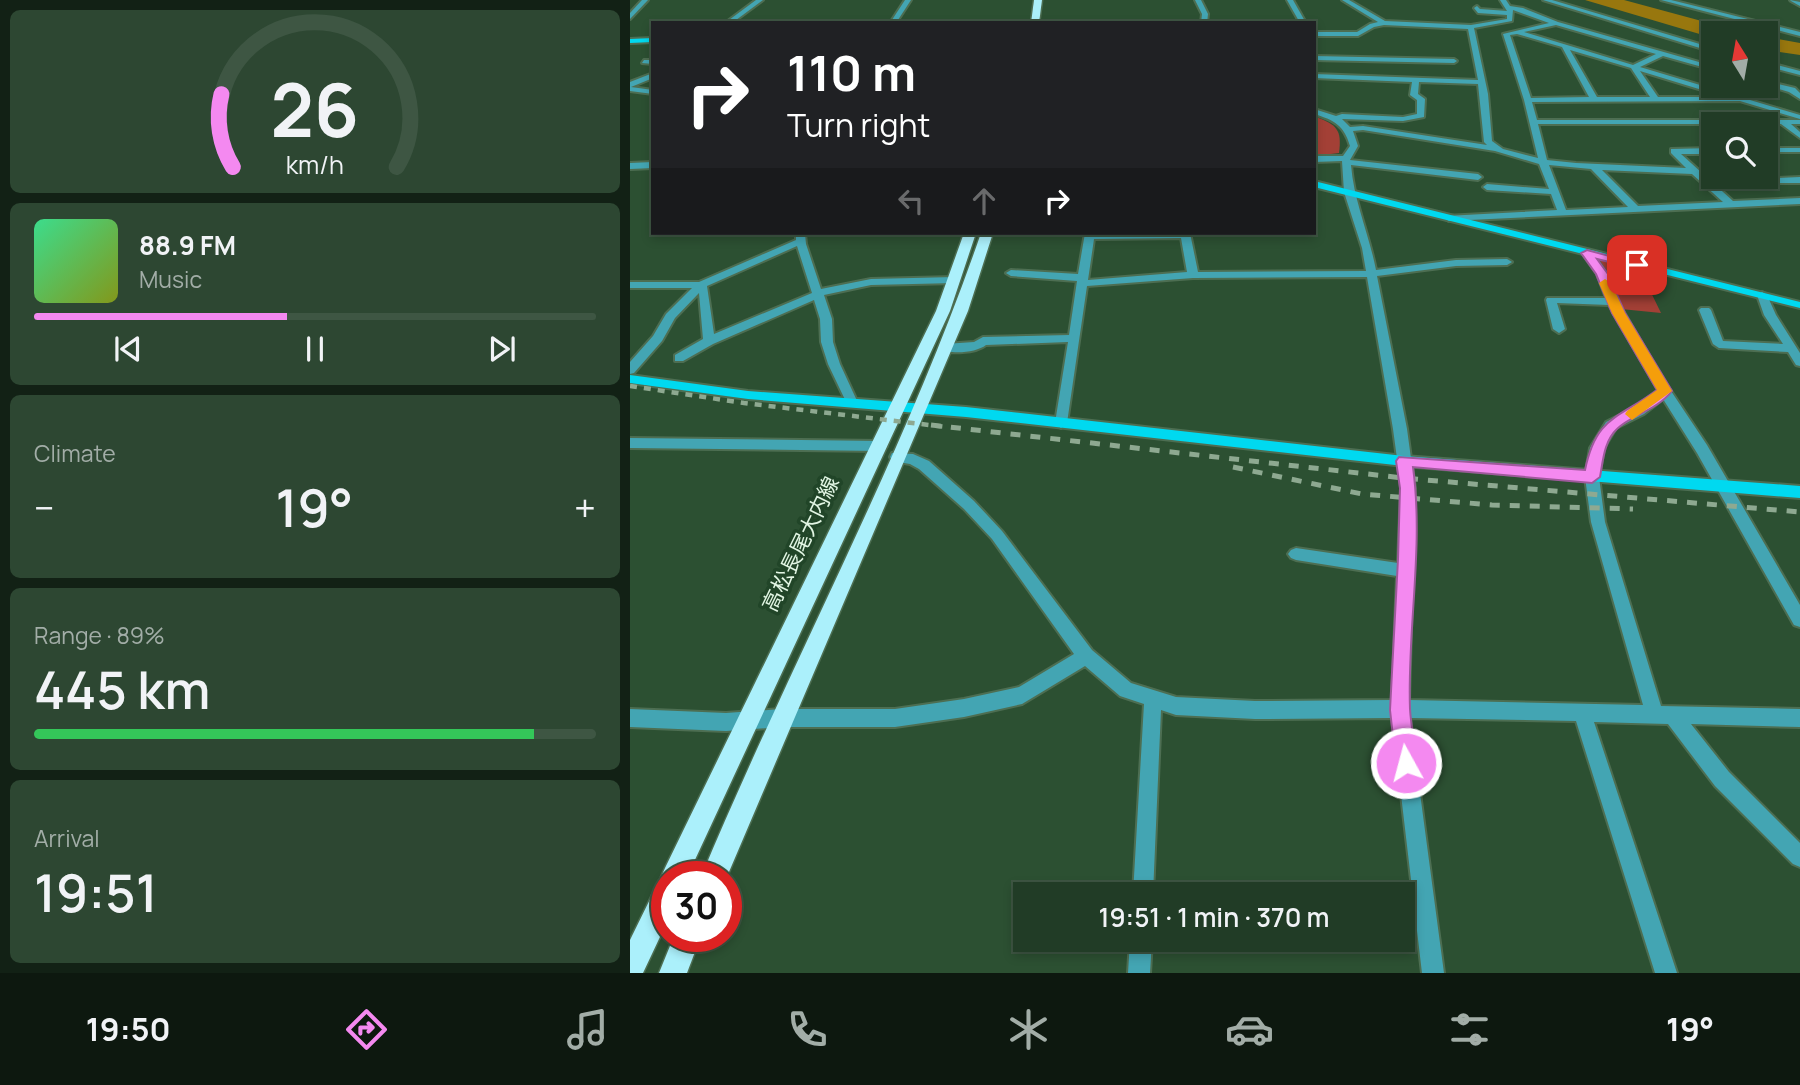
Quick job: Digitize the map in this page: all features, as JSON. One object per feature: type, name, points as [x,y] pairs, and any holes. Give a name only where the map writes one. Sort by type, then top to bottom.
[{"type":"main road","points":[[1035,21],[1038,0]]},
{"type":"main road","name":"高松長尾大内線","points":[[681,861],[899,406],[955,280],[969,235]]},
{"type":"main road","points":[[721,861],[781,718],[920,408],[961,311],[986,235]]},
{"type":"main road","points":[[630,970],[651,926]]},
{"type":"main road","points":[[673,973],[682,952]]},
{"type":"street","points":[[630,17],[645,0]]},
{"type":"street","points":[[731,21],[760,0]]},
{"type":"street","points":[[894,21],[908,0]]},
{"type":"street","points":[[1198,0],[1205,14],[1204,21]]},
{"type":"street","points":[[1290,0],[1302,21]]},
{"type":"street","points":[[1345,0],[1384,23]]},
{"type":"street","points":[[1316,34],[1358,34],[1372,25],[1384,23],[1472,26],[1510,20],[1510,11],[1503,0]]},
{"type":"street","points":[[1546,0],[1701,46]]},
{"type":"street","points":[[1664,0],[1800,34]]},
{"type":"street","points":[[1793,0],[1800,4]]},
{"type":"street","points":[[1477,8],[1478,12],[1521,9],[1556,23],[1701,65]]},
{"type":"street","points":[[1556,23],[1514,30],[1506,34],[1528,100],[1543,162],[1563,213]]},
{"type":"street","points":[[1472,26],[1470,31],[1481,82],[1485,134],[1488,142],[1497,149]]},
{"type":"street","points":[[1514,30],[1800,119]]},
{"type":"street","points":[[630,41],[651,40]]},
{"type":"street","points":[[1563,46],[1594,99]]},
{"type":"street","points":[[1634,67],[1661,54]]},
{"type":"street","points":[[1316,58],[1454,61]]},
{"type":"street","points":[[1634,67],[1655,99]]},
{"type":"street","points":[[1778,67],[1800,73]]},
{"type":"street","points":[[630,87],[651,76]]},
{"type":"street","points":[[1316,76],[1481,82]]},
{"type":"street","points":[[1338,118],[1403,119],[1421,115],[1421,99],[1414,95],[1416,79]]},
{"type":"street","points":[[1778,86],[1792,90],[1800,96]]},
{"type":"street","points":[[630,87],[651,92]]},
{"type":"street","points":[[1528,100],[1741,99]]},
{"type":"street","points":[[1316,112],[1338,118],[1350,129],[1354,146],[1346,160],[1349,192],[1367,248],[1408,488],[1400,710],[1433,973]]},
{"type":"street","points":[[1532,122],[1783,122],[1800,119]]},
{"type":"street","points":[[1783,122],[1800,136]]},
{"type":"street","points":[[1350,129],[1363,128],[1497,149],[1543,162],[1694,172]]},
{"type":"street","points":[[1701,150],[1674,151],[1732,205]]},
{"type":"street","points":[[1778,150],[1800,150]]},
{"type":"street","points":[[1316,159],[1346,160],[1478,177]]},
{"type":"street","points":[[630,166],[651,165]]},
{"type":"street","points":[[1593,166],[1636,209]]},
{"type":"street","points":[[1778,181],[1800,180]]},
{"type":"street","points":[[1316,184],[1800,305]]},
{"type":"street","points":[[1487,187],[1555,192]]},
{"type":"street","points":[[1449,218],[1800,201]]},
{"type":"street","points":[[1061,422],[1090,235]]},
{"type":"street","points":[[1186,235],[1193,275]]},
{"type":"street","points":[[630,370],[659,338],[670,316],[701,285],[800,237],[826,319],[830,353],[852,403]]},
{"type":"street","points":[[1587,253],[1602,274],[1613,302],[1800,620]]},
{"type":"street","points":[[1011,273],[1084,280],[1193,275],[1371,274],[1456,263],[1507,262]]},
{"type":"street","points":[[679,358],[709,341],[827,290],[871,282],[955,280]]},
{"type":"street","points":[[630,285],[701,285]]},
{"type":"street","points":[[701,285],[704,290],[709,341]]},
{"type":"street","points":[[1762,295],[1789,348],[1800,362]]},
{"type":"street","points":[[1559,329],[1551,300],[1613,302]]},
{"type":"street","points":[[1705,310],[1719,344],[1789,348]]},
{"type":"street","points":[[945,348],[977,346],[983,341],[1075,338]]},
{"type":"street","points":[[630,379],[748,395],[1061,422],[1404,461],[1800,492]]},
{"type":"street","points":[[1665,391],[1639,411],[1611,425],[1597,447],[1592,477],[1598,522],[1665,716],[1722,779],[1800,857]]},
{"type":"street","points":[[630,443],[880,446]]},
{"type":"street","points":[[897,457],[913,459],[923,465],[997,535],[1086,656],[1126,690],[1176,706],[1800,718]]},
{"type":"street","points":[[1296,554],[1406,571]]},
{"type":"street","points":[[630,718],[747,721],[781,718],[895,718],[964,708],[1022,695],[1086,656]]},
{"type":"street","points":[[1144,882],[1153,699]]},
{"type":"street","points":[[1582,712],[1666,973]]},
{"type":"street","points":[[1139,973],[1140,952]]},
{"type":"shaded area","points":[[1585,0],[1624,0],[1702,21],[1701,34]]},
{"type":"shaded area","points":[[1778,39],[1800,43],[1800,55],[1778,52]]},
{"type":"shaded area","points":[[1316,117],[1336,129],[1340,138],[1339,153],[1316,156]]},
{"type":"shaded area","points":[[1595,259],[1640,270],[1661,313],[1621,309],[1607,276]]},
{"type":"railway","points":[[630,386],[744,403],[946,427]]},
{"type":"railway","points":[[931,425],[1403,478],[1800,512]]},
{"type":"railway","points":[[1233,467],[1362,494],[1492,505],[1633,509]]},
{"type":"slow traffic","points":[[1605,283],[1618,313],[1665,391],[1632,414]]},
{"type":"route","points":[[1406,763],[1400,710],[1407,559],[1408,488],[1404,461],[1592,477],[1597,447],[1611,425],[1639,411],[1665,391],[1618,313],[1602,274],[1587,253],[1637,265]]}]
